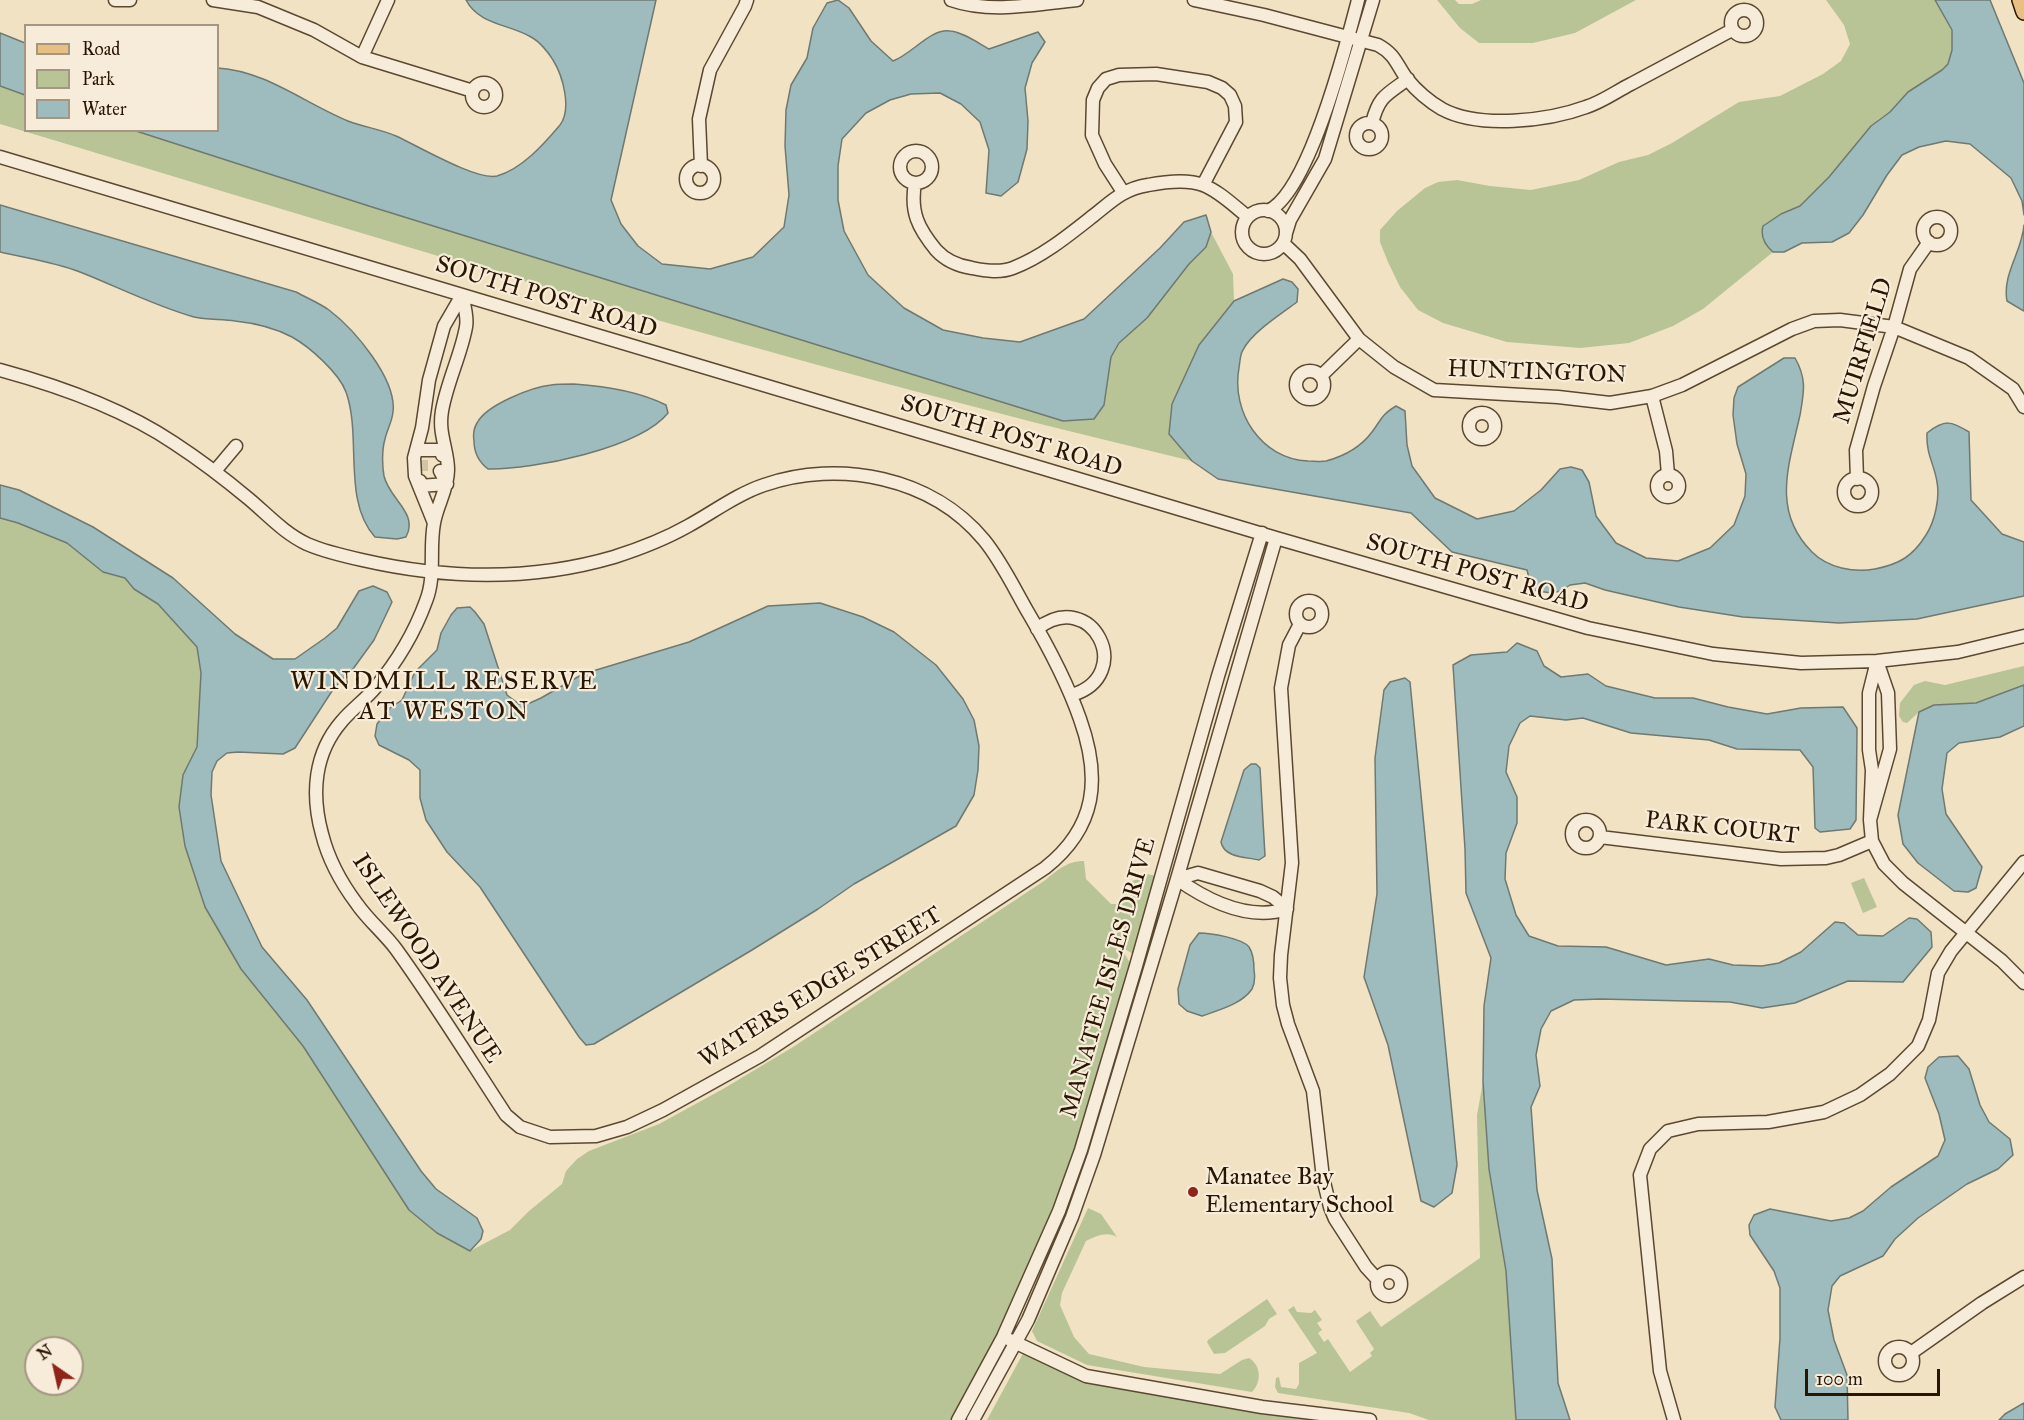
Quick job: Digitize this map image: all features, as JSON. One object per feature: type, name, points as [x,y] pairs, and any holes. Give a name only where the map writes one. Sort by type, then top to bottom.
[{"type":"main road","points":[[2020,0],[2024,12]]},
{"type":"street","points":[[115,0],[130,0]]},
{"type":"street","points":[[213,0],[258,8],[314,30],[362,57],[473,91]]},
{"type":"street","points":[[362,57],[388,0]]},
{"type":"street","points":[[701,166],[699,119],[710,70],[747,0]]},
{"type":"street","points":[[951,0],[964,4],[1016,7],[1077,0]]},
{"type":"street","points":[[1194,0],[1264,15],[1378,45],[1390,52],[1408,79],[1442,109],[1464,117],[1503,120],[1547,117],[1587,107],[1732,30]]},
{"type":"street","points":[[1358,0],[1316,136],[1304,166],[1277,207],[1268,211],[1256,212],[1248,217],[1242,231],[1246,245],[1251,250],[1261,254],[1270,253],[1284,238],[1290,220],[1325,159],[1373,0]]},
{"type":"street","points":[[1123,192],[1105,164],[1092,135],[1093,100],[1098,88],[1106,80],[1119,75],[1156,74],[1208,82],[1222,88],[1230,95],[1235,106],[1236,122],[1203,185]]},
{"type":"street","points":[[1372,123],[1377,105],[1382,98],[1408,79]]},
{"type":"street","name":"SOUTH POST ROAD","points":[[0,156],[1262,534],[1588,628],[1713,654],[1801,663],[1877,662],[1958,652],[2024,636]]},
{"type":"street","points":[[915,183],[912,200],[916,218],[923,234],[940,254],[961,267],[991,272],[1012,269],[1038,255],[1123,192],[1147,185],[1168,183],[1203,185],[1248,217]]},
{"type":"street","points":[[1268,211],[1282,219],[1284,238]]},
{"type":"street","name":"HUNTINGTON","points":[[1284,238],[1359,339],[1394,367],[1434,390],[1610,403],[1652,396],[1682,385],[1792,329],[1814,321],[1840,320],[1894,327],[1969,358],[2013,389],[2024,407]]},
{"type":"street","name":"MUIRFIELD","points":[[1857,479],[1856,450],[1874,386],[1910,269],[1929,242]]},
{"type":"street","points":[[447,484],[441,460],[440,427],[442,411],[467,324],[462,295]]},
{"type":"street","points":[[419,486],[422,428],[429,380],[444,326],[462,295]]},
{"type":"street","points":[[1321,376],[1359,339]]},
{"type":"street","name":"WATERS EDGE STREET","points":[[0,370],[27,377],[127,416],[169,440],[215,471],[285,531],[308,545],[361,560],[432,573],[502,575],[549,571],[613,557],[684,529],[762,485],[793,477],[829,472],[862,474],[893,482],[950,508],[983,539],[1053,656],[1072,695],[1088,741],[1093,772],[1089,807],[1076,837],[1062,855],[1045,868],[760,1056],[622,1130],[596,1136],[570,1138]]},
{"type":"street","points":[[1481,393],[1481,412]]},
{"type":"street","points":[[1652,396],[1666,451],[1668,475]]},
{"type":"street","points":[[215,471],[236,446]]},
{"type":"street","points":[[420,460],[441,460]]},
{"type":"street","points":[[420,460],[415,476],[434,523]]},
{"type":"street","points":[[434,523],[447,484],[448,470],[441,460]]},
{"type":"street","points":[[419,486],[447,484]]},
{"type":"street","name":"ISLEWOOD AVENUE","points":[[434,523],[432,573],[428,598],[408,644],[373,690],[340,723],[328,741],[320,762],[315,781],[315,802],[322,836],[341,878],[357,904],[395,948],[506,1115],[520,1127],[536,1133],[550,1137],[570,1138]]},
{"type":"street","name":"MANATEE ISLES DRIVE","points":[[958,1420],[1003,1337],[1059,1212],[1099,1091],[1218,676],[1262,534]]},
{"type":"street","name":"MANATEE ISLES DRIVE","points":[[974,1420],[1028,1320],[1072,1217],[1113,1095],[1276,538]]},
{"type":"street","points":[[1037,628],[1053,619],[1071,617],[1088,624],[1100,638],[1104,656],[1100,674],[1089,688],[1072,695]]},
{"type":"street","points":[[1300,624],[1289,645],[1281,688],[1292,863],[1281,955],[1280,978],[1283,1005],[1314,1091],[1326,1193],[1335,1219],[1377,1280]]},
{"type":"street","points":[[1877,662],[1869,693],[1872,841],[1884,864],[1903,883],[1966,932],[2024,983]]},
{"type":"street","points":[[1870,820],[1890,749],[1888,693],[1877,662]]},
{"type":"street","name":"PARK COURT","points":[[1600,837],[1781,860],[1826,858],[1872,841]]},
{"type":"street","points":[[1674,1420],[1660,1371],[1640,1175],[1650,1149],[1668,1131],[1684,1126],[1768,1122],[1824,1112],[1860,1095],[1890,1074],[1918,1046],[1929,1020],[1938,973],[1951,951],[2024,862]]},
{"type":"street","points":[[1161,877],[1177,879],[1198,873],[1273,897],[1287,909]]},
{"type":"street","points":[[1177,879],[1206,899],[1242,909],[1271,914],[1287,909]]},
{"type":"street","points":[[1242,909],[1249,888]]},
{"type":"street","points":[[1099,1091],[1113,1095]]},
{"type":"street","points":[[1911,1353],[1982,1303],[2024,1277]]},
{"type":"street","points":[[1003,1337],[1086,1376],[1262,1407],[1370,1420]]},
{"type":"green space","points":[[1437,0],[1455,0],[1459,4],[1472,4],[1481,0],[1636,0],[1575,33],[1533,43],[1479,43],[1460,28]]},
{"type":"green space","points":[[1826,0],[1935,0],[1952,29],[1951,58],[1942,70],[1908,92],[1890,112],[1879,119],[1829,177],[1800,206],[1781,214],[1763,226],[1767,247],[1773,252],[1703,309],[1673,326],[1629,343],[1580,348],[1507,342],[1443,323],[1418,310],[1400,287],[1380,242],[1380,230],[1397,211],[1425,188],[1438,182],[1457,180],[1531,190],[1579,180],[1619,162],[1648,155],[1739,102],[1780,96],[1823,74],[1841,61],[1850,44],[1844,25]]},
{"type":"green space","points":[[0,86],[24,95],[24,131],[0,124]]},
{"type":"green space","points":[[27,132],[139,132],[372,207],[1063,421],[1104,405],[1111,357],[1119,343],[1147,318],[1189,264],[1206,247],[1211,232],[1233,274],[1234,301],[1199,345],[1169,434],[1192,461],[892,385],[593,302]]},
{"type":"green space","points":[[0,518],[67,543],[103,572],[125,578],[134,589],[158,604],[197,647],[201,673],[197,747],[183,775],[241,969],[470,1251],[510,1230],[562,1184],[566,1171],[577,1159],[589,1151],[659,1124],[793,1047],[1062,867],[1084,861],[1086,879],[1111,904],[1118,904],[1128,885],[1140,879],[1142,873],[1161,877],[1133,954],[1120,946],[1134,970],[1059,1211],[958,1420],[0,1420]]},
{"type":"green space","points":[[2024,666],[2024,685],[1976,703],[1934,705],[1919,712],[1907,723],[1903,722],[1899,716],[1900,703],[1914,685],[1925,681],[1945,685]]},
{"type":"green space","points":[[1864,878],[1877,907],[1863,913],[1851,883]]},
{"type":"green space","points":[[1483,1082],[1489,1169],[1506,1271],[1516,1420],[1429,1420],[1409,1413],[1278,1393],[1275,1387],[1276,1378],[1279,1377],[1281,1387],[1296,1389],[1299,1384],[1299,1363],[1317,1353],[1288,1310],[1294,1306],[1297,1312],[1311,1313],[1315,1310],[1322,1320],[1317,1323],[1322,1330],[1318,1333],[1324,1342],[1328,1339],[1350,1372],[1372,1356],[1370,1353],[1374,1349],[1356,1321],[1370,1311],[1381,1327],[1480,1258],[1477,1115]]},
{"type":"green space","points":[[1088,1208],[1101,1214],[1117,1237],[1105,1234],[1086,1241],[1062,1293],[1060,1305],[1074,1337],[1089,1354],[1144,1367],[1220,1374],[1249,1358],[1256,1365],[1259,1374],[1259,1379],[1252,1392],[1087,1365],[1037,1341],[1032,1331]]},
{"type":"green space","points":[[1267,1299],[1277,1314],[1269,1319],[1265,1326],[1225,1353],[1214,1354],[1208,1340]]},
{"type":"green space","points":[[1026,1348],[1086,1376],[1345,1420],[987,1420]]},
{"type":"water","points":[[466,0],[656,0],[611,200],[621,224],[638,246],[662,264],[710,269],[753,257],[784,227],[789,195],[785,146],[786,110],[791,85],[807,58],[813,28],[827,3],[838,0],[849,8],[871,41],[893,61],[929,37],[943,31],[960,33],[989,49],[1038,32],[1045,42],[1032,63],[1025,88],[1028,121],[1027,149],[1018,182],[1001,196],[986,193],[989,150],[980,122],[961,104],[940,93],[911,94],[890,100],[866,113],[842,139],[838,166],[838,200],[844,231],[868,275],[904,308],[943,330],[1020,342],[1084,319],[1160,248],[1184,222],[1206,215],[1211,232],[1206,247],[1189,264],[1147,318],[1119,343],[1111,357],[1104,405],[1094,419],[1063,421],[372,207],[139,132],[219,132],[219,68],[236,70],[269,81],[348,121],[396,136],[462,168],[488,176],[506,173],[532,155],[560,125],[564,118],[565,92],[553,60],[537,41],[486,19]]},
{"type":"water","points":[[1935,0],[1990,0],[2024,83],[2024,215],[2022,201],[2011,178],[1970,144],[1946,141],[1919,147],[1902,155],[1849,233],[1832,242],[1802,243],[1784,252],[1773,252],[1764,240],[1763,226],[1781,214],[1800,206],[1829,177],[1871,126],[1890,112],[1908,92],[1948,64],[1952,50],[1952,30]]},
{"type":"water","points":[[0,33],[24,43],[24,95],[0,86]]},
{"type":"water","points":[[0,205],[296,292],[339,318],[372,356],[388,385],[393,412],[384,443],[383,472],[391,492],[402,506],[409,521],[406,537],[397,539],[375,537],[365,522],[356,487],[353,428],[346,392],[331,369],[307,347],[292,337],[272,329],[242,322],[204,319],[179,313],[70,269],[0,252]]},
{"type":"water","points":[[2024,225],[2024,311],[2007,301],[2006,291]]},
{"type":"water","points":[[1283,279],[1292,282],[1298,289],[1297,302],[1267,324],[1247,344],[1241,356],[1238,385],[1245,416],[1263,442],[1276,452],[1308,461],[1333,459],[1346,454],[1362,443],[1384,415],[1396,406],[1405,411],[1407,445],[1412,466],[1435,498],[1477,519],[1514,511],[1541,490],[1560,469],[1571,467],[1582,470],[1589,482],[1596,516],[1616,543],[1646,558],[1678,561],[1710,548],[1734,525],[1745,496],[1746,474],[1737,444],[1733,415],[1734,398],[1738,387],[1784,358],[1795,358],[1803,379],[1803,392],[1788,470],[1787,504],[1791,520],[1799,536],[1812,552],[1826,562],[1850,570],[1875,569],[1892,565],[1911,554],[1929,529],[1937,502],[1938,488],[1927,433],[1939,425],[1953,424],[1969,432],[1971,500],[2002,534],[2024,542],[2024,596],[1917,619],[1839,623],[1743,617],[1679,607],[1605,590],[1585,583],[1570,585],[1561,591],[1551,593],[1532,590],[1527,570],[1452,552],[1411,513],[1218,479],[1192,461],[1169,434],[1172,404],[1199,345],[1234,301]]},
{"type":"water","points":[[574,384],[609,388],[644,396],[666,405],[668,413],[634,437],[584,454],[531,466],[488,469],[482,463],[474,445],[474,429],[482,416],[510,398],[533,389]]},
{"type":"water","points":[[0,485],[19,490],[93,527],[173,578],[235,634],[273,659],[295,659],[325,638],[337,628],[359,591],[373,586],[387,592],[392,602],[374,640],[353,669],[334,688],[295,748],[283,754],[227,753],[217,761],[212,772],[211,795],[221,861],[262,947],[307,1000],[421,1171],[436,1189],[477,1218],[483,1231],[481,1239],[470,1251],[437,1233],[409,1210],[303,1046],[241,969],[205,907],[185,846],[179,807],[183,775],[197,747],[201,673],[197,647],[158,604],[134,589],[125,578],[103,572],[67,543],[0,518]]},
{"type":"water","points":[[820,603],[863,617],[894,632],[936,665],[963,699],[974,720],[979,746],[974,795],[956,826],[854,884],[752,950],[594,1044],[586,1045],[480,887],[447,852],[426,820],[420,798],[420,770],[409,760],[379,745],[375,736],[377,724],[390,708],[402,700],[415,672],[437,650],[441,633],[457,608],[470,607],[484,624],[507,695],[519,704],[530,703],[541,698],[583,674],[689,642],[768,606]]},
{"type":"water","points":[[1517,643],[1537,651],[1544,666],[1561,677],[1588,674],[1606,686],[1655,698],[1693,698],[1767,714],[1801,708],[1843,707],[1857,728],[1856,820],[1850,829],[1820,832],[1815,828],[1813,767],[1800,750],[1737,749],[1709,740],[1631,733],[1583,718],[1566,720],[1530,716],[1520,723],[1509,746],[1506,772],[1517,797],[1517,823],[1506,853],[1505,879],[1516,915],[1529,936],[1558,946],[1606,947],[1666,965],[1709,959],[1733,965],[1762,966],[1779,963],[1801,952],[1835,922],[1844,923],[1858,935],[1883,936],[1909,918],[1917,919],[1931,932],[1932,947],[1903,982],[1848,981],[1795,1003],[1762,1008],[1730,1002],[1600,999],[1574,1000],[1551,1011],[1541,1029],[1536,1055],[1540,1086],[1531,1107],[1537,1190],[1552,1259],[1558,1383],[1570,1420],[1516,1420],[1506,1271],[1489,1169],[1483,1082],[1484,1006],[1491,958],[1466,893],[1453,665],[1471,655],[1507,652]]},
{"type":"water","points":[[1405,678],[1410,682],[1457,1165],[1452,1193],[1434,1207],[1421,1201],[1388,1045],[1364,977],[1377,894],[1375,758],[1384,690],[1390,682]]},
{"type":"water","points":[[2024,685],[2024,726],[2000,737],[1959,743],[1947,753],[1942,789],[1946,814],[1982,867],[1976,888],[1968,892],[1954,891],[1918,863],[1903,844],[1898,815],[1919,712],[1934,705],[1976,703]]},
{"type":"water","points":[[1251,764],[1256,764],[1260,768],[1265,856],[1259,860],[1231,854],[1221,842],[1244,770]]},
{"type":"water","points":[[1199,933],[1226,937],[1240,941],[1249,947],[1255,975],[1252,989],[1242,999],[1202,1016],[1187,1011],[1179,1004],[1178,989],[1190,945]]},
{"type":"water","points":[[1958,1056],[1969,1069],[1980,1105],[1989,1122],[2010,1139],[2013,1155],[1998,1169],[1967,1184],[1918,1218],[1895,1239],[1883,1256],[1840,1276],[1832,1286],[1828,1310],[1834,1340],[1847,1375],[1848,1420],[1781,1420],[1775,1407],[1780,1338],[1780,1288],[1774,1271],[1750,1235],[1749,1225],[1754,1215],[1770,1209],[1831,1221],[1849,1218],[1863,1211],[1891,1187],[1938,1156],[1945,1140],[1939,1114],[1925,1078],[1928,1067],[1939,1057]]},
{"type":"water","points":[[2024,1403],[2024,1420],[1999,1420],[2005,1414]]},
{"type":"tunnel","points":[[422,460],[422,471]]},
{"type":"place","name":"Manatee Bay Elementary School","points":[[1193,1192]]},
{"type":"district","name":"WINDMILL RESERVE AT WESTON","points":[[444,698]]}]
